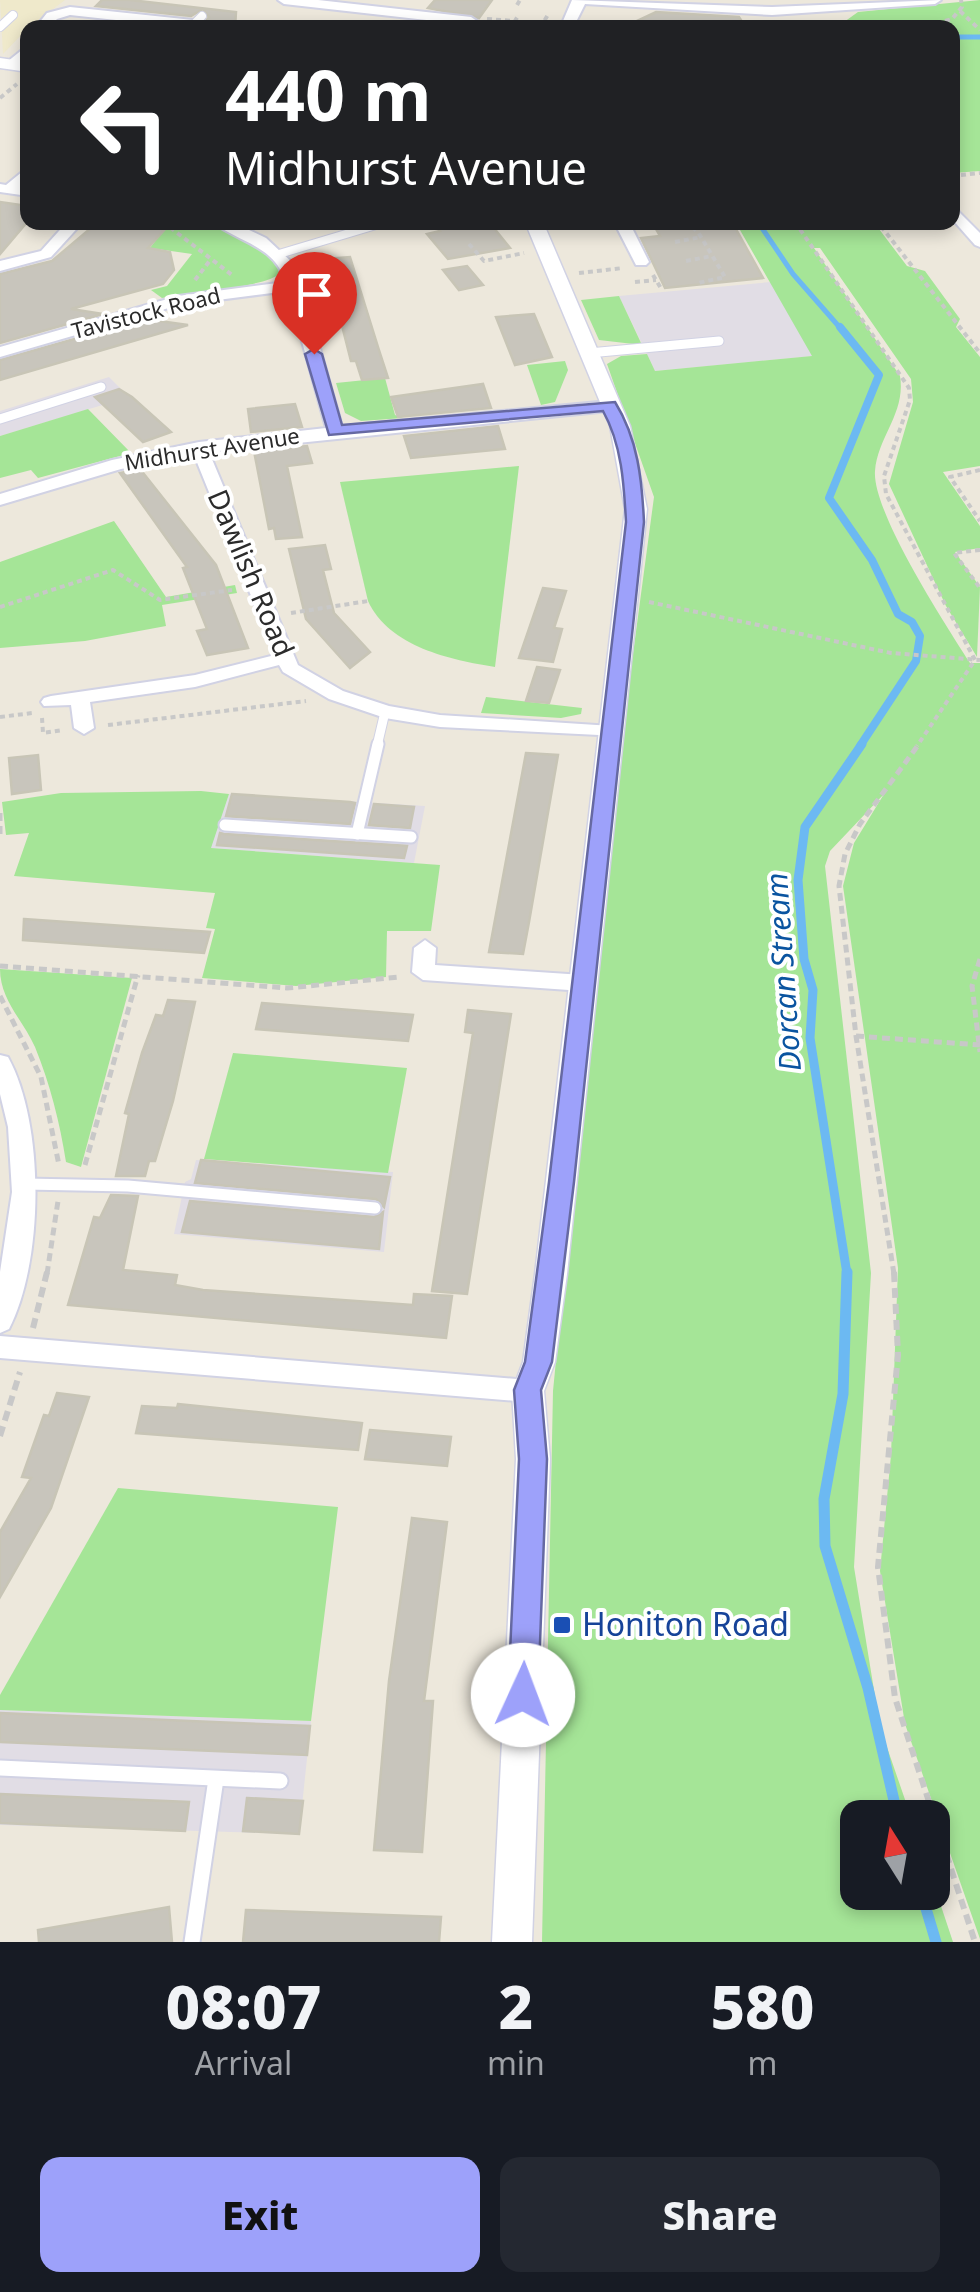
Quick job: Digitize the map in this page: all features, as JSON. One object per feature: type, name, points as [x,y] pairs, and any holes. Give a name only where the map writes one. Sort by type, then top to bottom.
[{"type":"street","points":[[284,0],[366,4],[465,20]]},
{"type":"street","points":[[579,0],[772,11],[935,0]]},
{"type":"street","points":[[48,20],[73,7],[179,20]]},
{"type":"street","points":[[772,11],[775,20]]},
{"type":"street","points":[[960,207],[970,206]]},
{"type":"street","points":[[960,218],[980,242]]},
{"type":"street","points":[[0,266],[46,254],[68,230]]},
{"type":"street","points":[[238,230],[262,240],[279,254],[294,285],[335,431]]},
{"type":"street","points":[[512,1942],[533,1459],[528,1390],[538,1362],[548,1292],[635,494],[620,426],[537,230]]},
{"type":"street","points":[[624,230],[639,264]]},
{"type":"street","name":"Tavistock Road","points":[[0,352],[155,307],[294,285]]},
{"type":"street","name":"Midhurst Avenue","points":[[0,500],[118,464],[199,447],[609,406]]},
{"type":"street","name":"Dawlish Road","points":[[199,447],[290,668],[332,692],[385,712],[440,721],[612,732]]},
{"type":"street","points":[[51,702],[194,681],[284,658]]},
{"type":"street","points":[[80,699],[84,728]]},
{"type":"street","points":[[425,948],[423,972],[583,983]]},
{"type":"street","points":[[0,1063],[15,1109],[26,1184],[21,1240],[0,1322]]},
{"type":"street","points":[[0,1347],[528,1390]]},
{"type":"lane","points":[[0,27],[13,15]]},
{"type":"lane","points":[[279,254],[359,230]]},
{"type":"lane","points":[[588,353],[719,341]]},
{"type":"lane","points":[[0,419],[101,387]]},
{"type":"lane","points":[[357,834],[385,712]]},
{"type":"lane","points":[[225,825],[410,837]]},
{"type":"lane","points":[[26,1184],[128,1186],[375,1208]]},
{"type":"lane","points":[[0,1768],[280,1781]]},
{"type":"lane","points":[[192,1942],[216,1779]]},
{"type":"path","points":[[948,20],[960,11],[960,0]]},
{"type":"path","points":[[960,11],[980,30]]},
{"type":"path","points":[[516,20],[518,16]]},
{"type":"path","points":[[174,230],[251,290]]},
{"type":"path","points":[[694,230],[724,278],[698,283]]},
{"type":"path","points":[[800,230],[908,388],[910,400],[884,476],[886,494],[977,660]]},
{"type":"path","points":[[883,230],[980,353]]},
{"type":"path","points":[[675,242],[701,237]]},
{"type":"path","points":[[469,244],[484,261],[525,253]]},
{"type":"path","points":[[686,260],[712,256]]},
{"type":"path","points":[[556,275],[639,264],[662,290]]},
{"type":"path","points":[[980,470],[950,477],[980,522]]},
{"type":"path","points":[[980,550],[954,553],[980,588]]},
{"type":"path","points":[[0,608],[101,570],[124,572],[160,600],[255,586]]},
{"type":"path","points":[[624,596],[892,653],[977,660]]},
{"type":"path","points":[[268,616],[368,601]]},
{"type":"path","points":[[976,1942],[895,1698],[890,1660],[878,1566],[898,1355],[894,1268],[856,1036],[839,886],[845,854],[860,824],[977,660]]},
{"type":"path","points":[[0,716],[39,709],[43,732],[312,700],[332,692]]},
{"type":"path","points":[[0,813],[0,838]]},
{"type":"path","points":[[856,1036],[979,1047],[972,986],[980,960]]},
{"type":"path","points":[[0,966],[286,988],[386,980],[423,972]]},
{"type":"path","points":[[60,1170],[83,1172],[138,976]]},
{"type":"shaded area","points":[[0,0],[65,0],[39,20],[20,20],[20,36],[3,54]]},
{"type":"shaded area","points":[[771,282],[813,356],[655,371],[619,296]]},
{"type":"shaded area","points":[[109,377],[129,397],[0,436],[0,411]]},
{"type":"shaded area","points":[[229,794],[425,806],[414,863],[210,848]]},
{"type":"shaded area","points":[[196,1160],[393,1172],[384,1252],[174,1234],[185,1182],[191,1179]]},
{"type":"shaded area","points":[[0,1710],[311,1721],[299,1834],[0,1825]]},
{"type":"green space","points":[[980,0],[980,171],[960,172],[960,20],[847,20],[858,12]]},
{"type":"green space","points":[[164,230],[223,230],[255,242],[270,255],[280,273],[244,286],[162,298],[151,290],[167,286],[192,254],[150,248]]},
{"type":"green space","points":[[740,230],[880,230],[907,266],[925,271],[960,319],[956,327],[980,357],[980,466],[943,472],[980,526],[980,548],[955,552],[980,587],[977,657],[946,606],[889,484],[913,402],[911,379],[820,248],[814,248],[900,376],[899,402],[875,471],[885,513],[970,663],[980,663],[980,1939],[950,1853],[950,1800],[932,1800],[905,1724],[880,1571],[891,1455],[898,1268],[843,886],[854,843],[884,794],[830,851],[825,866],[871,1273],[854,1567],[880,1727],[905,1800],[840,1800],[840,1910],[942,1910],[953,1942],[542,1942],[553,1391],[605,863],[654,497],[607,364],[621,356],[647,354],[655,371],[812,356]]},
{"type":"green space","points":[[619,296],[642,345],[599,340],[581,300]]},
{"type":"green space","points":[[565,361],[568,370],[555,402],[541,405],[527,365]]},
{"type":"green space","points":[[385,378],[395,415],[403,418],[361,421],[345,413],[336,383]]},
{"type":"green space","points":[[88,409],[131,453],[38,478],[31,470],[0,478],[0,436]]},
{"type":"green space","points":[[519,466],[495,667],[423,649],[391,630],[368,601],[340,482]]},
{"type":"green space","points":[[114,521],[166,597],[235,585],[237,593],[162,605],[166,626],[85,641],[0,648],[0,562]]},
{"type":"green space","points":[[486,697],[582,708],[581,714],[561,718],[481,713]]},
{"type":"green space","points":[[61,793],[229,794],[211,848],[440,865],[431,931],[387,931],[386,977],[296,986],[202,978],[215,929],[206,928],[215,893],[14,876],[29,833],[6,835],[2,802]]},
{"type":"green space","points":[[0,969],[132,978],[81,1167],[66,1162],[45,1075],[35,1047],[8,1000]]},
{"type":"green space","points":[[233,1053],[407,1068],[388,1173],[204,1159]]},
{"type":"green space","points":[[118,1488],[338,1507],[311,1721],[0,1710],[0,1695]]},
{"type":"building","points":[[102,0],[130,0],[236,12],[236,20],[207,20],[209,17],[203,9],[191,16],[96,6]]},
{"type":"building","points":[[435,0],[492,0],[479,18],[428,8]]},
{"type":"building","points":[[656,12],[741,20],[639,20]]},
{"type":"building","points":[[0,202],[20,205],[20,230],[0,254]]},
{"type":"building","points":[[89,230],[164,230],[148,248],[170,252],[174,270],[163,284],[71,309],[103,314],[0,343],[0,274],[52,261]]},
{"type":"building","points":[[495,230],[510,248],[448,259],[427,234]]},
{"type":"building","points":[[657,230],[736,230],[763,278],[665,288],[641,238],[660,236]]},
{"type":"building","points":[[350,257],[388,378],[362,380],[356,361],[351,361],[325,259]]},
{"type":"building","points":[[467,266],[483,285],[459,290],[443,270]]},
{"type":"building","points":[[534,314],[552,357],[515,365],[496,317]]},
{"type":"building","points":[[145,319],[188,325],[0,380],[0,360]]},
{"type":"building","points":[[483,384],[491,408],[398,417],[391,397]]},
{"type":"building","points":[[119,389],[171,432],[143,442],[95,397]]},
{"type":"building","points":[[295,404],[302,427],[251,432],[248,409]]},
{"type":"building","points":[[498,426],[505,449],[411,458],[404,436]]},
{"type":"building","points":[[307,446],[312,463],[287,466],[302,537],[276,539],[274,528],[269,529],[254,451]]},
{"type":"building","points":[[140,469],[216,565],[248,648],[207,655],[197,631],[207,629],[183,568],[187,567],[120,473]]},
{"type":"building","points":[[325,545],[331,569],[323,570],[334,613],[370,652],[350,668],[306,619],[289,549]]},
{"type":"building","points":[[543,588],[566,591],[554,628],[562,629],[553,662],[519,658]]},
{"type":"building","points":[[537,667],[560,670],[549,703],[526,701]]},
{"type":"building","points":[[526,753],[558,755],[529,922],[523,954],[489,952]]},
{"type":"building","points":[[38,755],[41,790],[12,794],[9,758]]},
{"type":"building","points":[[232,794],[355,803],[350,824],[226,816]]},
{"type":"building","points":[[374,804],[414,807],[410,828],[369,825]]},
{"type":"building","points":[[220,833],[407,846],[404,858],[217,845]]},
{"type":"building","points":[[24,919],[210,932],[204,953],[23,940]]},
{"type":"building","points":[[168,1000],[195,1002],[173,1101],[155,1161],[149,1161],[145,1176],[116,1176],[129,1114],[125,1113],[142,1053],[156,1015],[163,1016]]},
{"type":"building","points":[[262,1003],[413,1015],[408,1041],[256,1029]]},
{"type":"building","points":[[468,1010],[511,1014],[467,1294],[432,1291],[473,1033],[465,1032]]},
{"type":"building","points":[[201,1160],[390,1177],[384,1207],[376,1199],[195,1183]]},
{"type":"building","points":[[111,1195],[138,1196],[123,1270],[177,1275],[175,1285],[203,1290],[413,1305],[414,1294],[452,1296],[446,1338],[68,1305],[94,1217],[100,1218]]},
{"type":"building","points":[[190,1201],[374,1217],[383,1212],[379,1249],[182,1232]]},
{"type":"building","points":[[57,1393],[89,1397],[51,1508],[0,1597],[0,1532],[31,1478],[22,1477],[44,1415],[49,1416]]},
{"type":"building","points":[[178,1404],[362,1423],[358,1450],[136,1433],[142,1406],[177,1408]]},
{"type":"building","points":[[370,1430],[451,1437],[447,1466],[365,1459]]},
{"type":"building","points":[[412,1518],[447,1522],[424,1701],[433,1701],[422,1852],[374,1850],[389,1681]]},
{"type":"building","points":[[0,1713],[310,1726],[307,1755],[0,1742]]},
{"type":"building","points":[[0,1794],[189,1802],[185,1831],[0,1823]]},
{"type":"building","points":[[247,1798],[303,1801],[299,1834],[243,1831]]},
{"type":"building","points":[[169,1907],[172,1942],[39,1942],[38,1930]]},
{"type":"building","points":[[246,1910],[441,1917],[439,1942],[243,1942]]},
{"type":"waterway","name":"Dorcan Stream","points":[[960,37],[980,37]]},
{"type":"waterway","name":"Dorcan Stream","points":[[763,230],[793,274],[842,330]]},
{"type":"waterway","name":"Dorcan Stream","points":[[840,327],[879,375],[829,498],[872,560],[898,614],[912,622],[920,636],[916,661],[860,746]]},
{"type":"waterway","name":"Dorcan Stream","points":[[847,1274],[810,1038],[813,990],[804,959],[798,880],[805,827],[862,744]]},
{"type":"waterway","name":"Dorcan Stream","points":[[847,1274],[843,1394],[824,1499],[825,1546],[868,1688],[894,1800]]},
{"type":"waterway","name":"Dorcan Stream","points":[[926,1910],[936,1942]]},
{"type":"place","name":"Honiton Road","points":[[562,1625]]},
{"type":"route","points":[[314,354],[335,431],[609,406],[620,426],[633,478],[635,522],[562,1182],[538,1362],[528,1390],[533,1459],[523,1695]]}]
